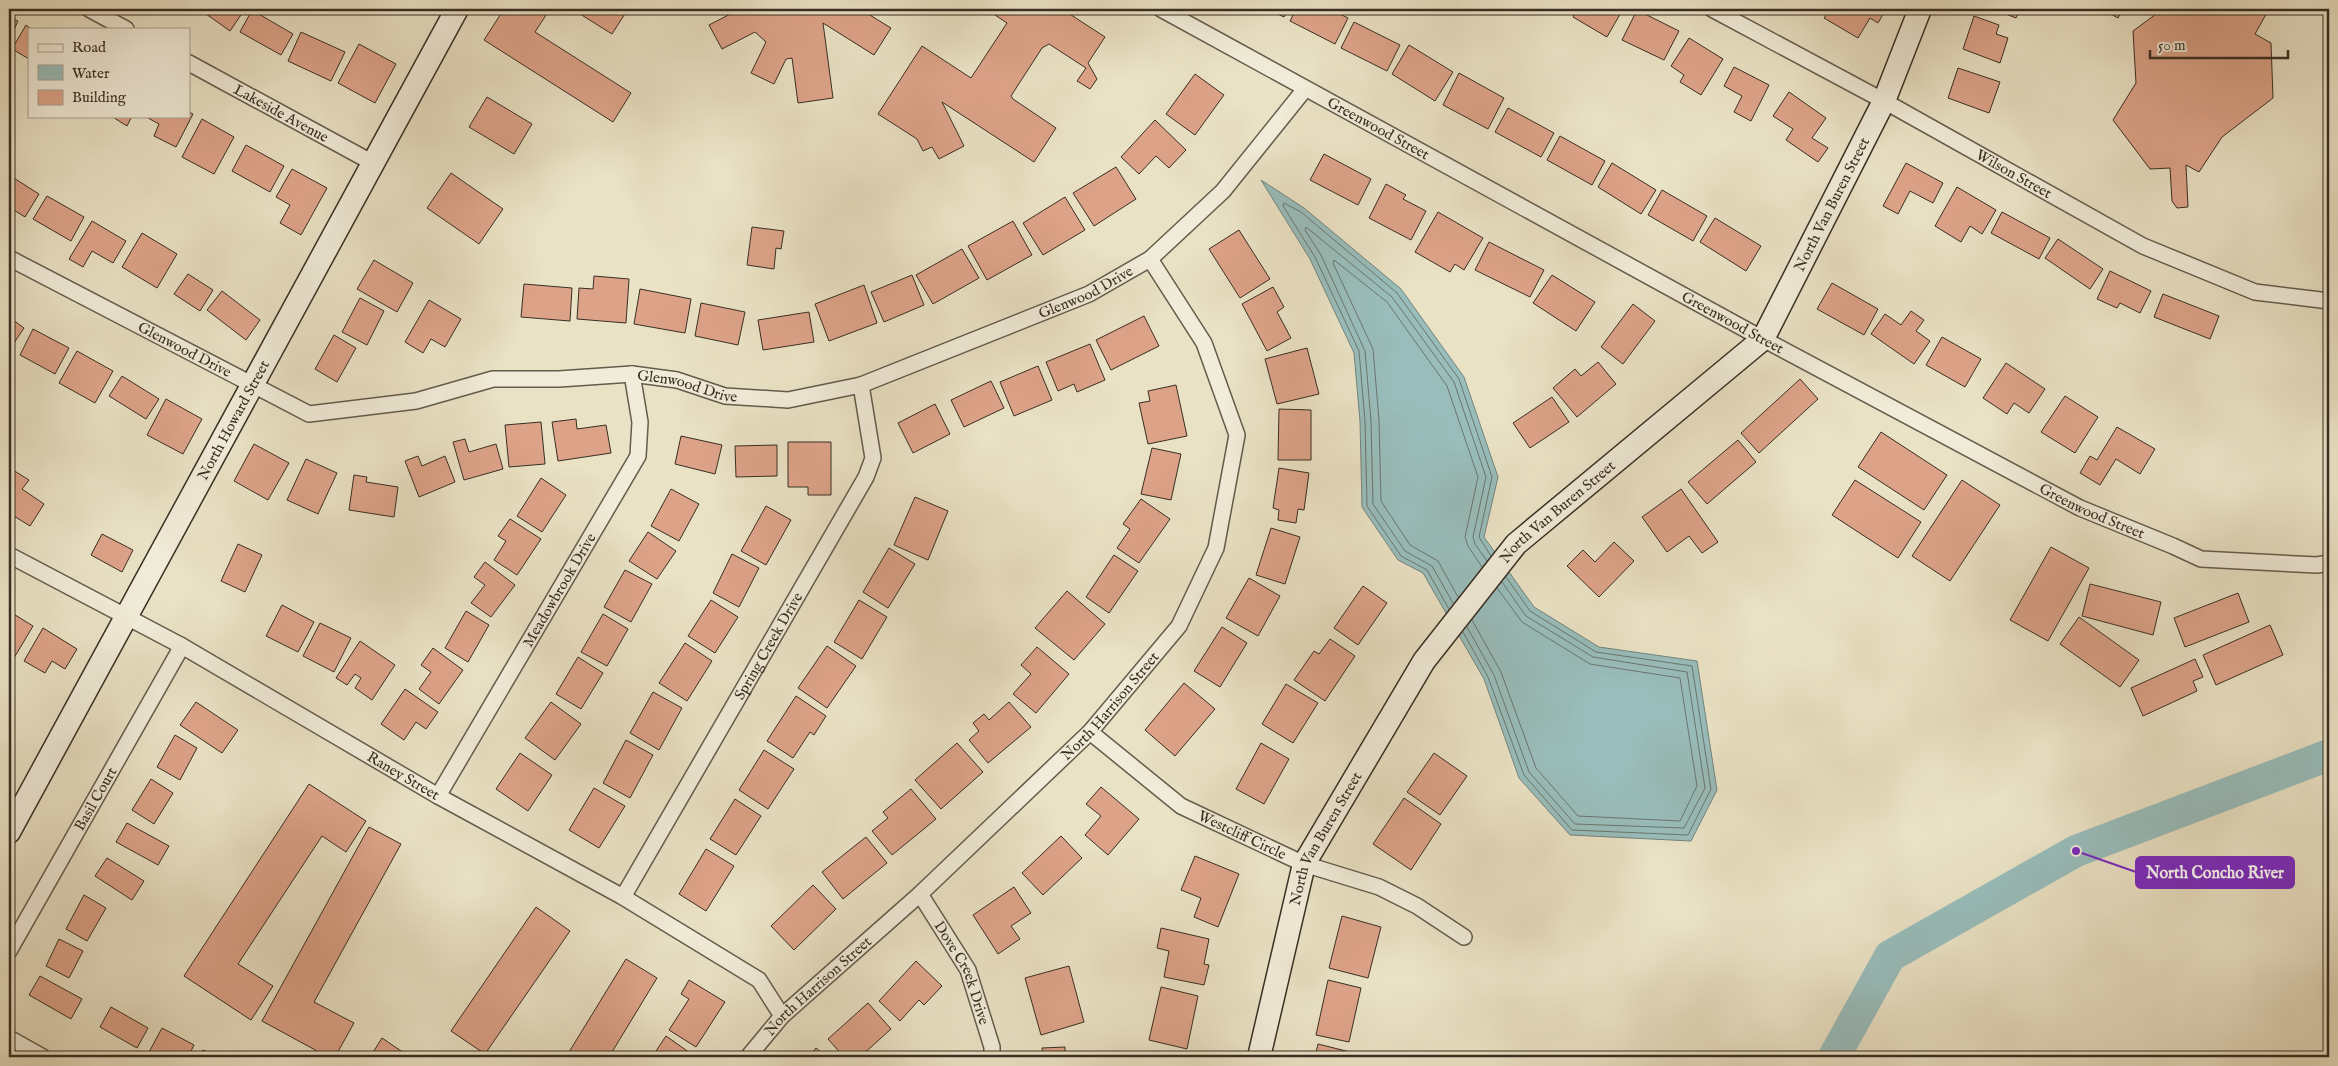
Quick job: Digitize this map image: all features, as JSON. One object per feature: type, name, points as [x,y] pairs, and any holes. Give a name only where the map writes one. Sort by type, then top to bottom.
[{"type":"street","points":[[89,9],[124,28]]},
{"type":"street","name":"North Howard Street","points":[[9,832],[457,9]]},
{"type":"street","name":"Greenwood Street","points":[[1161,9],[2046,492],[2201,559],[2317,565],[2329,563]]},
{"type":"street","name":"Wilson Street","points":[[1712,9],[2143,246],[2255,292],[2329,301]]},
{"type":"street","name":"North Van Buren Street","points":[[1259,1057],[1304,864],[1424,660],[1516,544],[1763,339],[1884,102],[1920,9]]},
{"type":"street","name":"Lakeside Avenue","points":[[190,64],[373,163]]},
{"type":"street","name":"Glenwood Drive","points":[[9,258],[309,414],[416,401],[493,379],[559,379],[632,374],[677,380],[725,396],[788,400],[861,385],[1089,294],[1150,258],[1223,191],[1305,88]]},
{"type":"street","name":"North Harrison Street","points":[[748,1057],[782,1016],[920,894],[1090,732],[1179,626],[1216,548],[1237,436],[1204,343],[1150,258]]},
{"type":"street","name":"Meadowbrook Drive","points":[[438,796],[638,456],[640,422],[632,374]]},
{"type":"street","name":"Spring Creek Drive","points":[[622,897],[866,477],[873,458],[861,385]]},
{"type":"street","name":"Raney Street","points":[[9,555],[182,646],[438,796],[622,897],[759,980],[782,1016]]},
{"type":"street","name":"Basil Court","points":[[9,951],[182,646]]},
{"type":"street","name":"Westcliff Circle","points":[[1090,732],[1181,806],[1304,864],[1379,887],[1417,906],[1464,937]]},
{"type":"street","name":"Dove Creek Drive","points":[[920,894],[968,970],[992,1047],[992,1057]]},
{"type":"street","points":[[9,1038],[43,1057]]},
{"type":"water","points":[[1261,180],[1304,208],[1401,289],[1464,377],[1498,477],[1484,537],[1534,607],[1599,647],[1697,661],[1717,790],[1691,841],[1570,835],[1519,778],[1484,679],[1423,573],[1398,560],[1362,507],[1360,421],[1354,353],[1310,259]]},
{"type":"building","points":[[199,9],[245,9],[230,31]]},
{"type":"building","points":[[504,9],[550,9],[535,32],[631,93],[613,122],[484,40]]},
{"type":"building","points":[[572,9],[628,9],[612,34]]},
{"type":"building","points":[[740,9],[860,9],[891,28],[874,55],[823,23],[833,98],[798,103],[792,58],[786,59],[774,84],[751,73],[766,42],[755,32],[722,49],[709,25]]},
{"type":"building","points":[[986,9],[1062,9],[1105,37],[1088,63],[1097,79],[1090,89],[1077,81],[1086,68],[1049,44],[1042,48],[1011,96],[1056,128],[1034,162],[942,102],[964,146],[939,159],[932,147],[923,151],[917,139],[878,114],[922,46],[971,78],[1007,23]]},
{"type":"building","points":[[1267,9],[1289,9],[1284,17]]},
{"type":"building","points":[[1296,9],[1330,9],[1348,18],[1335,44],[1290,21]]},
{"type":"building","points":[[1577,9],[1623,9],[1607,37],[1573,17]]},
{"type":"building","points":[[1830,9],[1886,9],[1878,23],[1870,18],[1858,38],[1824,18]]},
{"type":"building","points":[[1993,9],[2020,9],[2016,18]]},
{"type":"building","points":[[2102,9],[2123,9],[2118,18]]},
{"type":"building","points":[[2163,9],[2269,9],[2255,34],[2271,43],[2273,98],[2222,137],[2199,172],[2186,165],[2188,207],[2177,208],[2172,201],[2170,168],[2150,169],[2113,120],[2136,83],[2133,31]]},
{"type":"building","points":[[252,10],[293,34],[281,55],[240,32]]},
{"type":"building","points":[[1637,10],[1679,31],[1664,60],[1622,40]]},
{"type":"building","points":[[1974,16],[1999,25],[1996,34],[2008,38],[2000,63],[1963,49]]},
{"type":"building","points":[[9,17],[18,21],[9,41]]},
{"type":"building","points":[[1354,22],[1400,45],[1387,71],[1341,48]]},
{"type":"building","points":[[26,25],[30,28],[28,28],[28,58],[12,49]]},
{"type":"building","points":[[301,32],[345,52],[331,81],[288,61]]},
{"type":"building","points":[[1689,38],[1723,59],[1701,95],[1680,82],[1684,75],[1671,66]]},
{"type":"building","points":[[359,44],[396,64],[375,103],[338,83]]},
{"type":"building","points":[[1409,45],[1453,72],[1435,101],[1392,74]]},
{"type":"building","points":[[1734,67],[1769,85],[1751,121],[1734,112],[1742,96],[1724,86]]},
{"type":"building","points":[[1958,68],[2000,82],[1989,113],[1948,98]]},
{"type":"building","points":[[1459,73],[1504,98],[1488,129],[1443,105]]},
{"type":"building","points":[[1195,74],[1224,95],[1195,135],[1166,114]]},
{"type":"building","points":[[1789,92],[1826,118],[1812,138],[1828,148],[1818,162],[1786,140],[1793,129],[1773,116]]},
{"type":"building","points":[[487,97],[532,124],[514,154],[469,127]]},
{"type":"building","points":[[1508,108],[1554,133],[1541,157],[1495,132]]},
{"type":"building","points":[[190,112],[193,114],[176,147],[154,136],[159,124],[148,118],[190,118]]},
{"type":"building","points":[[114,118],[131,118],[127,126]]},
{"type":"building","points":[[202,119],[234,137],[214,174],[182,157]]},
{"type":"building","points":[[1155,120],[1186,150],[1169,168],[1156,156],[1139,174],[1121,157]]},
{"type":"building","points":[[1560,136],[1605,161],[1592,185],[1547,160]]},
{"type":"building","points":[[246,145],[284,166],[270,192],[232,171]]},
{"type":"building","points":[[1324,154],[1371,179],[1358,205],[1310,180]]},
{"type":"building","points":[[1612,163],[1656,190],[1641,214],[1598,187]]},
{"type":"building","points":[[1906,163],[1943,183],[1933,203],[1910,191],[1898,214],[1883,206]]},
{"type":"building","points":[[1116,167],[1136,199],[1094,226],[1073,193]]},
{"type":"building","points":[[292,169],[327,188],[301,235],[280,223],[290,205],[276,197]]},
{"type":"building","points":[[451,173],[503,209],[479,244],[427,208]]},
{"type":"building","points":[[9,175],[39,194],[25,217],[9,207]]},
{"type":"building","points":[[1386,184],[1406,195],[1403,199],[1426,211],[1411,240],[1369,218]]},
{"type":"building","points":[[1957,187],[1996,210],[1982,234],[1970,226],[1961,242],[1935,226]]},
{"type":"building","points":[[1662,190],[1707,216],[1693,241],[1648,215]]},
{"type":"building","points":[[47,196],[84,217],[71,241],[33,219]]},
{"type":"building","points":[[1065,197],[1085,230],[1043,255],[1023,223]]},
{"type":"building","points":[[1438,212],[1483,238],[1464,270],[1455,264],[1450,272],[1415,252]]},
{"type":"building","points":[[2002,212],[2050,238],[2039,259],[1991,233]]},
{"type":"building","points":[[1715,218],[1761,246],[1746,271],[1700,242]]},
{"type":"building","points":[[92,221],[126,241],[113,263],[92,251],[83,267],[69,259]]},
{"type":"building","points":[[1013,221],[1032,255],[987,280],[968,246]]},
{"type":"building","points":[[752,227],[784,231],[781,249],[776,248],[774,269],[747,265]]},
{"type":"building","points":[[1239,230],[1270,279],[1240,298],[1209,249]]},
{"type":"building","points":[[142,233],[177,254],[157,288],[122,267]]},
{"type":"building","points":[[2058,239],[2103,269],[2090,289],[2045,258]]},
{"type":"building","points":[[1489,242],[1544,270],[1530,297],[1475,270]]},
{"type":"building","points":[[962,249],[979,278],[933,304],[916,275]]},
{"type":"building","points":[[374,260],[413,283],[397,312],[357,289]]},
{"type":"building","points":[[2110,271],[2151,291],[2140,313],[2120,303],[2117,308],[2097,299]]},
{"type":"building","points":[[188,274],[213,290],[200,311],[174,294]]},
{"type":"building","points":[[912,275],[924,305],[884,322],[871,292]]},
{"type":"building","points":[[1552,275],[1595,302],[1576,331],[1533,303]]},
{"type":"building","points":[[594,276],[629,279],[626,323],[577,319],[579,288],[593,289]]},
{"type":"building","points":[[1832,283],[1878,309],[1864,335],[1817,309]]},
{"type":"building","points":[[524,284],[572,288],[570,321],[521,317]]},
{"type":"building","points":[[864,285],[877,323],[829,341],[815,304]]},
{"type":"building","points":[[1273,287],[1284,307],[1277,312],[1291,338],[1267,351],[1242,304]]},
{"type":"building","points":[[640,289],[691,299],[685,333],[634,324]]},
{"type":"building","points":[[222,291],[260,320],[246,340],[207,310]]},
{"type":"building","points":[[2163,294],[2219,316],[2210,339],[2154,317]]},
{"type":"building","points":[[360,298],[384,311],[367,345],[342,332]]},
{"type":"building","points":[[429,300],[461,319],[445,347],[431,339],[423,353],[405,342]]},
{"type":"building","points":[[701,303],[745,312],[738,345],[695,336]]},
{"type":"building","points":[[1633,304],[1655,321],[1623,364],[1601,347]]},
{"type":"building","points":[[1911,311],[1924,320],[1916,331],[1930,341],[1914,364],[1871,334],[1885,314],[1901,325]]},
{"type":"building","points":[[809,312],[814,342],[763,350],[758,320]]},
{"type":"building","points":[[1144,316],[1159,346],[1111,370],[1096,340]]},
{"type":"building","points":[[9,317],[24,328],[10,349],[9,348]]},
{"type":"building","points":[[33,329],[69,348],[55,374],[20,355]]},
{"type":"building","points":[[334,335],[356,348],[337,382],[315,369]]},
{"type":"building","points":[[1942,337],[1981,359],[1965,387],[1926,365]]},
{"type":"building","points":[[1090,344],[1105,380],[1077,392],[1074,384],[1058,391],[1046,362]]},
{"type":"building","points":[[1307,348],[1319,394],[1277,404],[1265,359]]},
{"type":"building","points":[[77,351],[113,371],[95,403],[59,383]]},
{"type":"building","points":[[1598,362],[1616,384],[1577,417],[1553,388],[1575,369],[1581,376]]},
{"type":"building","points":[[2006,363],[2045,389],[2029,413],[2014,403],[2007,414],[1983,398]]},
{"type":"building","points":[[1038,366],[1052,400],[1014,416],[1000,382]]},
{"type":"building","points":[[122,376],[159,399],[146,419],[109,396]]},
{"type":"building","points":[[1800,379],[1818,399],[1759,453],[1741,433]]},
{"type":"building","points":[[991,381],[1004,408],[964,427],[951,400]]},
{"type":"building","points":[[1176,385],[1187,436],[1148,444],[1139,403],[1150,401],[1148,391]]},
{"type":"building","points":[[2065,396],[2098,417],[2075,453],[2041,432]]},
{"type":"building","points":[[1552,397],[1569,422],[1530,448],[1513,423]]},
{"type":"building","points":[[166,399],[202,419],[183,454],[147,435]]},
{"type":"building","points":[[935,404],[950,434],[913,453],[898,423]]},
{"type":"building","points":[[1279,409],[1311,410],[1311,460],[1278,460]]},
{"type":"building","points":[[576,419],[577,429],[606,425],[611,453],[558,461],[552,422]]},
{"type":"building","points":[[541,422],[545,464],[509,467],[505,425]]},
{"type":"building","points":[[2117,427],[2155,449],[2140,474],[2116,459],[2100,485],[2080,473],[2090,456],[2097,460]]},
{"type":"building","points":[[1881,432],[1947,475],[1924,510],[1858,467]]},
{"type":"building","points":[[681,436],[722,445],[715,474],[675,464]]},
{"type":"building","points":[[465,439],[469,452],[496,444],[503,469],[464,480],[453,442]]},
{"type":"building","points":[[1738,440],[1756,462],[1707,504],[1688,482]]},
{"type":"building","points":[[788,442],[831,442],[831,495],[808,495],[808,487],[788,487]]},
{"type":"building","points":[[254,444],[289,463],[268,500],[234,481]]},
{"type":"building","points":[[777,445],[777,476],[736,477],[735,446]]},
{"type":"building","points":[[1152,448],[1181,454],[1171,500],[1141,494]]},
{"type":"building","points":[[418,456],[422,466],[445,456],[455,482],[419,497],[405,461]]},
{"type":"building","points":[[306,459],[337,473],[318,514],[287,500]]},
{"type":"building","points":[[1279,468],[1309,473],[1304,510],[1298,509],[1296,523],[1278,520],[1279,510],[1273,508]]},
{"type":"building","points":[[13,470],[29,480],[22,489],[44,504],[30,526],[9,513],[9,477]]},
{"type":"building","points":[[354,475],[367,477],[366,482],[398,487],[394,517],[349,510]]},
{"type":"building","points":[[541,478],[566,495],[542,532],[517,516]]},
{"type":"building","points":[[1855,480],[1921,522],[1898,558],[1832,515]]},
{"type":"building","points":[[1962,480],[2000,505],[1950,581],[1912,556]]},
{"type":"building","points":[[671,489],[699,504],[679,541],[651,526]]},
{"type":"building","points":[[1681,489],[1718,542],[1702,553],[1689,536],[1667,552],[1642,517]]},
{"type":"building","points":[[915,497],[948,511],[928,560],[894,545]]},
{"type":"building","points":[[1141,499],[1170,519],[1139,563],[1117,548],[1130,529],[1123,524]]},
{"type":"building","points":[[766,506],[791,520],[766,565],[741,551]]},
{"type":"building","points":[[510,519],[541,539],[517,575],[494,560],[506,541],[498,536]]},
{"type":"building","points":[[1271,528],[1300,537],[1285,584],[1256,575]]},
{"type":"building","points":[[648,532],[676,551],[657,579],[629,561]]},
{"type":"building","points":[[102,534],[133,550],[122,572],[91,555]]},
{"type":"building","points":[[1614,542],[1634,561],[1599,597],[1567,566],[1583,550],[1595,562]]},
{"type":"building","points":[[238,544],[262,555],[245,592],[221,581]]},
{"type":"building","points":[[2051,547],[2089,568],[2048,641],[2010,620]]},
{"type":"building","points":[[889,548],[915,564],[888,608],[863,592]]},
{"type":"building","points":[[732,554],[759,568],[739,607],[713,593]]},
{"type":"building","points":[[1114,555],[1138,571],[1109,613],[1086,597]]},
{"type":"building","points":[[485,562],[515,585],[491,617],[471,603],[485,585],[474,577]]},
{"type":"building","points":[[625,570],[652,584],[631,622],[604,607]]},
{"type":"building","points":[[1249,578],[1280,596],[1258,636],[1226,618]]},
{"type":"building","points":[[2090,584],[2161,602],[2153,635],[2082,616]]},
{"type":"building","points":[[1363,586],[1387,603],[1358,645],[1334,628]]},
{"type":"building","points":[[1067,591],[1105,624],[1074,660],[1035,628]]},
{"type":"building","points":[[2238,593],[2249,622],[2185,647],[2174,618]]},
{"type":"building","points":[[711,600],[738,617],[715,653],[688,636]]},
{"type":"building","points":[[859,600],[887,617],[862,659],[834,642]]},
{"type":"building","points":[[282,605],[314,622],[298,652],[266,636]]},
{"type":"building","points":[[466,611],[489,625],[468,662],[445,648]]},
{"type":"building","points":[[12,613],[33,626],[14,658],[9,654],[9,618]]},
{"type":"building","points":[[603,614],[628,629],[607,666],[581,652]]},
{"type":"building","points":[[2079,617],[2139,660],[2120,687],[2060,644]]},
{"type":"building","points":[[320,623],[351,638],[334,672],[303,656]]},
{"type":"building","points":[[2270,625],[2283,655],[2216,685],[2203,655]]},
{"type":"building","points":[[1222,627],[1247,643],[1220,687],[1194,671]]},
{"type":"building","points":[[43,628],[77,649],[65,669],[52,661],[45,673],[24,661]]},
{"type":"building","points":[[1330,639],[1355,656],[1325,701],[1294,680],[1314,651],[1319,654]]},
{"type":"building","points":[[360,641],[395,665],[372,700],[355,688],[361,678],[355,674],[347,685],[336,678]]},
{"type":"building","points":[[685,643],[712,661],[687,701],[659,683]]},
{"type":"building","points":[[827,646],[856,666],[827,708],[798,688]]},
{"type":"building","points":[[1037,647],[1069,674],[1036,713],[1013,694],[1031,674],[1021,665]]},
{"type":"building","points":[[433,648],[463,670],[439,704],[419,689],[431,672],[421,665]]},
{"type":"building","points":[[578,657],[603,673],[581,709],[556,694]]},
{"type":"building","points":[[2195,659],[2203,677],[2193,681],[2197,691],[2143,716],[2131,688]]},
{"type":"building","points":[[1184,683],[1215,709],[1175,756],[1145,730]]},
{"type":"building","points":[[1286,684],[1318,703],[1293,743],[1262,724]]},
{"type":"building","points":[[405,689],[438,712],[426,729],[416,722],[404,740],[381,724]]},
{"type":"building","points":[[653,692],[682,708],[659,750],[630,733]]},
{"type":"building","points":[[796,696],[826,716],[814,735],[810,732],[793,758],[767,741]]},
{"type":"building","points":[[196,702],[238,730],[222,753],[180,725]]},
{"type":"building","points":[[551,702],[581,724],[555,760],[525,738]]},
{"type":"building","points":[[1009,702],[1031,727],[988,763],[969,740],[979,731],[973,723],[984,714],[989,720]]},
{"type":"building","points":[[175,735],[197,748],[180,780],[157,767]]},
{"type":"building","points":[[626,740],[653,755],[630,798],[603,783]]},
{"type":"building","points":[[957,743],[983,772],[941,809],[915,780]]},
{"type":"building","points":[[1261,743],[1289,759],[1264,804],[1236,789]]},
{"type":"building","points":[[764,750],[794,769],[768,809],[739,790]]},
{"type":"building","points":[[520,753],[552,775],[528,811],[496,789]]},
{"type":"building","points":[[1434,753],[1467,776],[1440,815],[1407,792]]},
{"type":"building","points":[[151,779],[173,793],[154,824],[132,810]]},
{"type":"building","points":[[309,784],[366,821],[346,852],[322,836],[238,964],[273,986],[251,1020],[184,976]]},
{"type":"building","points":[[1101,787],[1139,819],[1108,855],[1085,835],[1101,816],[1086,804]]},
{"type":"building","points":[[594,788],[625,806],[599,848],[569,830]]},
{"type":"building","points":[[911,789],[936,819],[892,855],[872,831],[888,818],[883,812]]},
{"type":"building","points":[[1404,798],[1441,824],[1411,870],[1373,844]]},
{"type":"building","points":[[735,799],[761,816],[736,855],[710,839]]},
{"type":"building","points":[[127,823],[169,846],[158,865],[116,842]]},
{"type":"building","points":[[369,827],[401,844],[314,1002],[354,1023],[335,1057],[328,1057],[262,1021]]},
{"type":"building","points":[[1061,836],[1082,858],[1043,895],[1022,873]]},
{"type":"building","points":[[866,837],[887,863],[843,899],[822,872]]},
{"type":"building","points":[[706,849],[734,866],[706,911],[679,894]]},
{"type":"building","points":[[1195,856],[1239,874],[1218,927],[1194,917],[1201,898],[1181,890]]},
{"type":"building","points":[[107,858],[144,881],[132,900],[95,876]]},
{"type":"building","points":[[813,885],[836,909],[794,950],[771,926]]},
{"type":"building","points":[[1014,887],[1031,913],[1011,926],[1020,939],[998,954],[973,915]]},
{"type":"building","points":[[84,895],[106,908],[87,941],[66,929]]},
{"type":"building","points":[[536,907],[570,931],[485,1054],[451,1031]]},
{"type":"building","points":[[1342,916],[1381,927],[1368,978],[1329,968]]},
{"type":"building","points":[[1161,928],[1209,939],[1204,964],[1209,965],[1204,985],[1164,977],[1169,951],[1157,948]]},
{"type":"building","points":[[59,939],[83,951],[69,978],[46,966]]},
{"type":"building","points":[[626,959],[657,978],[609,1057],[566,1057]]},
{"type":"building","points":[[916,961],[942,986],[924,1005],[919,1000],[900,1021],[879,1001]]},
{"type":"building","points":[[1069,966],[1084,1022],[1041,1035],[1025,978]]},
{"type":"building","points":[[40,976],[82,999],[71,1019],[29,995]]},
{"type":"building","points":[[689,980],[725,1002],[696,1047],[669,1030],[689,999],[681,994]]},
{"type":"building","points":[[1328,980],[1361,988],[1349,1042],[1316,1035]]},
{"type":"building","points":[[1161,987],[1198,996],[1187,1049],[1149,1040]]},
{"type":"building","points":[[868,1003],[891,1029],[860,1057],[844,1057],[828,1039]]},
{"type":"building","points":[[111,1007],[148,1028],[137,1048],[100,1027]]},
{"type":"building","points":[[162,1028],[194,1045],[188,1057],[154,1057],[148,1054]]},
{"type":"building","points":[[666,1036],[693,1055],[692,1057],[652,1057]]},
{"type":"building","points":[[382,1038],[410,1057],[370,1057]]},
{"type":"building","points":[[1318,1044],[1354,1053],[1353,1057],[1315,1057]]},
{"type":"building","points":[[1065,1047],[1065,1057],[1043,1057],[1042,1048]]},
{"type":"building","points":[[816,1048],[827,1057],[809,1057]]},
{"type":"building","points":[[203,1050],[218,1057],[199,1057]]},
{"type":"building","points":[[1155,1051],[1172,1057],[1153,1057]]},
{"type":"building","points":[[913,1054],[956,1056],[956,1057],[913,1057]]},
{"type":"waterway","points":[[1834,1057],[1890,956],[2076,851],[2329,755]]},
{"type":"place","name":"North Concho River","points":[[2076,851]]}]
